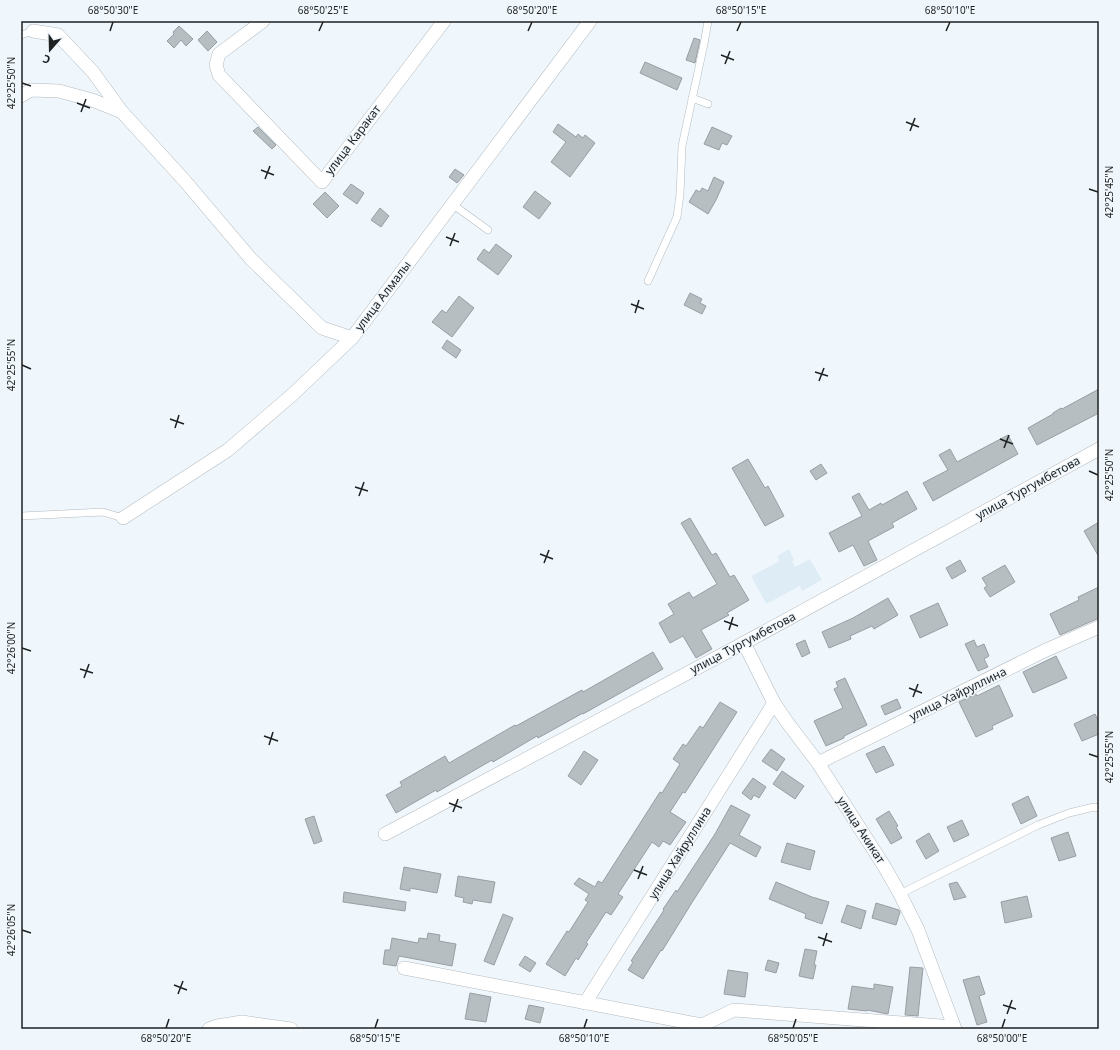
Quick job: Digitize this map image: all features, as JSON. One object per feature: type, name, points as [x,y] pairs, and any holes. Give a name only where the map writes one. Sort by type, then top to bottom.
[{"type":"street","name":"улица Каракат","points":[[263,21],[219,54],[216,64],[219,76],[322,182],[444,21]]},
{"type":"street","name":"улица Алмалы","points":[[123,518],[228,450],[292,395],[352,338],[590,21]]},
{"type":"street","points":[[27,33],[58,35],[93,72],[122,112],[184,180],[252,259],[322,328],[352,338]]},
{"type":"street","points":[[21,96],[32,90],[59,91],[92,100],[122,112]]},
{"type":"street","name":"улица Тургумбетова","points":[[385,834],[744,643],[1099,450]]},
{"type":"street","name":"улица Хайруллина","points":[[818,763],[1044,651],[1099,627]]},
{"type":"street","name":"улица Акикат","points":[[744,643],[774,703],[818,763],[884,866],[900,894],[918,930],[954,1028]]},
{"type":"street","name":"улица Хайруллина","points":[[585,1003],[774,703]]},
{"type":"street","points":[[404,968],[702,1025],[734,1010],[954,1028]]},
{"type":"street","points":[[209,1029],[217,1026],[242,1022],[292,1029]]},
{"type":"lane","points":[[648,281],[677,217],[680,194],[682,146],[708,21]]},
{"type":"lane","points":[[692,98],[708,104]]},
{"type":"lane","points":[[452,204],[488,230]]},
{"type":"lane","points":[[21,516],[103,512],[123,518]]},
{"type":"lane","points":[[900,894],[1038,825],[1069,813],[1094,807],[1099,808]]},
{"type":"shaded area","points":[[789,549],[794,560],[792,561],[795,567],[810,559],[822,580],[802,591],[800,586],[766,604],[751,576],[780,561],[777,556]]},
{"type":"building","points":[[179,26],[193,39],[186,46],[181,40],[174,48],[167,41]]},
{"type":"building","points":[[207,31],[217,42],[208,51],[198,40]]},
{"type":"building","points":[[694,38],[700,40],[695,63],[686,60]]},
{"type":"building","points":[[645,62],[682,78],[677,90],[640,73]]},
{"type":"building","points":[[558,124],[576,137],[578,134],[583,138],[585,135],[595,143],[570,177],[551,162],[566,142],[553,132]]},
{"type":"building","points":[[258,127],[276,145],[272,149],[253,131]]},
{"type":"building","points":[[712,127],[732,136],[727,145],[722,143],[719,150],[704,144]]},
{"type":"building","points":[[455,169],[464,175],[457,183],[449,177]]},
{"type":"building","points":[[714,177],[724,182],[708,214],[689,202],[696,190],[700,192],[702,188],[708,191]]},
{"type":"building","points":[[351,184],[364,193],[357,204],[343,194]]},
{"type":"building","points":[[535,191],[551,203],[539,219],[523,207]]},
{"type":"building","points":[[325,192],[339,206],[327,218],[313,204]]},
{"type":"building","points":[[380,208],[389,216],[381,227],[371,220]]},
{"type":"building","points":[[496,244],[512,256],[498,275],[477,259],[484,249],[489,253]]},
{"type":"building","points":[[690,293],[702,299],[700,303],[706,306],[702,314],[684,305]]},
{"type":"building","points":[[459,296],[474,308],[452,337],[432,322],[442,310],[446,313]]},
{"type":"building","points":[[447,340],[461,350],[456,358],[442,348]]},
{"type":"building","points":[[1099,389],[1099,413],[1037,445],[1028,428],[1061,408],[1062,409]]},
{"type":"building","points":[[1008,435],[1018,454],[933,501],[923,483],[948,470],[939,455],[950,449],[957,462]]},
{"type":"building","points":[[748,459],[765,488],[768,486],[784,516],[765,526],[732,468]]},
{"type":"building","points":[[821,464],[827,473],[816,480],[810,471]]},
{"type":"building","points":[[907,491],[917,509],[892,523],[894,527],[868,541],[877,560],[864,566],[853,545],[839,552],[829,533],[862,516],[852,497],[859,493],[869,510],[881,503],[882,505]]},
{"type":"building","points":[[690,518],[712,555],[716,553],[730,577],[734,575],[749,600],[727,613],[729,615],[701,630],[712,649],[696,658],[683,636],[670,643],[659,623],[674,614],[668,604],[689,592],[693,598],[717,584],[681,523]]},
{"type":"building","points":[[1099,522],[1099,557],[1084,531]]},
{"type":"building","points":[[960,560],[966,571],[952,579],[946,568]]},
{"type":"building","points":[[1005,565],[1015,582],[990,597],[984,588],[987,586],[982,578]]},
{"type":"building","points":[[1099,587],[1099,618],[1060,635],[1050,614],[1079,600],[1078,597]]},
{"type":"building","points":[[888,598],[898,615],[874,629],[872,626],[850,636],[851,639],[829,648],[822,632],[853,618]]},
{"type":"building","points":[[938,603],[948,625],[920,638],[910,616]]},
{"type":"building","points":[[805,640],[810,653],[802,657],[796,644]]},
{"type":"building","points":[[974,640],[977,647],[984,644],[989,656],[984,659],[988,667],[978,671],[965,644]]},
{"type":"building","points":[[653,652],[663,669],[583,714],[538,738],[537,736],[493,762],[492,760],[437,792],[436,790],[396,813],[386,795],[402,786],[400,782],[445,756],[449,763],[515,725],[516,726],[582,690],[583,692]]},
{"type":"building","points":[[1056,656],[1067,678],[1033,693],[1023,672]]},
{"type":"building","points":[[845,678],[867,725],[826,746],[814,721],[843,708],[834,689],[838,687],[836,682]]},
{"type":"building","points":[[999,685],[1013,716],[992,726],[993,729],[976,737],[959,702],[976,694],[977,696]]},
{"type":"building","points":[[897,699],[901,708],[885,715],[881,706]]},
{"type":"building","points":[[720,702],[737,712],[685,793],[683,792],[670,812],[686,822],[670,845],[663,841],[659,847],[652,842],[618,894],[623,897],[611,915],[606,912],[586,943],[588,944],[578,960],[576,958],[565,976],[546,964],[588,902],[585,900],[589,894],[574,884],[579,878],[595,887],[598,881],[602,883],[660,792],[662,793],[680,764],[673,759],[683,744],[686,746],[700,726],[703,728]]},
{"type":"building","points":[[1095,714],[1099,722],[1099,734],[1082,741],[1074,724]]},
{"type":"building","points":[[884,746],[894,765],[876,773],[866,754]]},
{"type":"building","points":[[771,749],[785,759],[777,771],[762,761]]},
{"type":"building","points":[[584,751],[598,760],[581,785],[568,776]]},
{"type":"building","points":[[782,771],[804,786],[795,799],[773,784]]},
{"type":"building","points":[[753,778],[766,787],[759,798],[754,795],[751,800],[742,793]]},
{"type":"building","points":[[1028,796],[1037,816],[1021,824],[1012,804]]},
{"type":"building","points":[[731,805],[750,815],[739,835],[761,847],[756,857],[730,843],[643,979],[628,970],[633,962],[631,961],[664,910],[663,909],[676,890],[677,892],[715,834]]},
{"type":"building","points":[[889,811],[898,826],[896,827],[902,838],[891,844],[876,819]]},
{"type":"building","points":[[314,816],[322,841],[314,844],[305,819]]},
{"type":"building","points":[[962,820],[969,835],[954,842],[947,827]]},
{"type":"building","points":[[1068,832],[1076,856],[1059,861],[1051,838]]},
{"type":"building","points":[[929,833],[939,851],[926,859],[916,841]]},
{"type":"building","points":[[787,843],[815,851],[810,870],[781,862]]},
{"type":"building","points":[[404,867],[441,874],[437,893],[410,888],[410,891],[400,889]]},
{"type":"building","points":[[458,876],[495,882],[491,903],[473,900],[472,904],[463,902],[464,898],[455,896]]},
{"type":"building","points":[[776,882],[812,897],[829,902],[822,924],[805,918],[806,914],[769,899]]},
{"type":"building","points":[[957,882],[966,897],[954,900],[949,884]]},
{"type":"building","points":[[344,892],[406,902],[405,911],[343,902]]},
{"type":"building","points":[[1027,896],[1032,917],[1005,923],[1001,902]]},
{"type":"building","points":[[876,903],[899,910],[900,912],[896,925],[872,918]]},
{"type":"building","points":[[847,905],[866,911],[861,929],[841,922]]},
{"type":"building","points":[[503,914],[513,918],[494,965],[484,961]]},
{"type":"building","points":[[428,933],[440,935],[439,941],[456,944],[452,966],[399,956],[396,966],[383,964],[385,950],[390,950],[392,938],[418,943],[419,938],[427,939]]},
{"type":"building","points":[[805,949],[817,951],[813,979],[799,976]]},
{"type":"building","points":[[525,956],[536,963],[530,972],[519,965]]},
{"type":"building","points":[[768,960],[779,963],[776,973],[765,970]]},
{"type":"building","points":[[910,967],[923,968],[918,1016],[905,1015]]},
{"type":"building","points":[[728,970],[748,973],[745,997],[724,994]]},
{"type":"building","points":[[979,976],[985,994],[979,996],[987,1022],[977,1025],[963,980]]},
{"type":"building","points":[[874,984],[893,987],[888,1014],[867,1010],[848,1009],[852,986],[874,989]]},
{"type":"building","points":[[470,993],[491,997],[486,1022],[465,1019]]},
{"type":"building","points":[[529,1005],[544,1008],[540,1023],[525,1019]]}]
